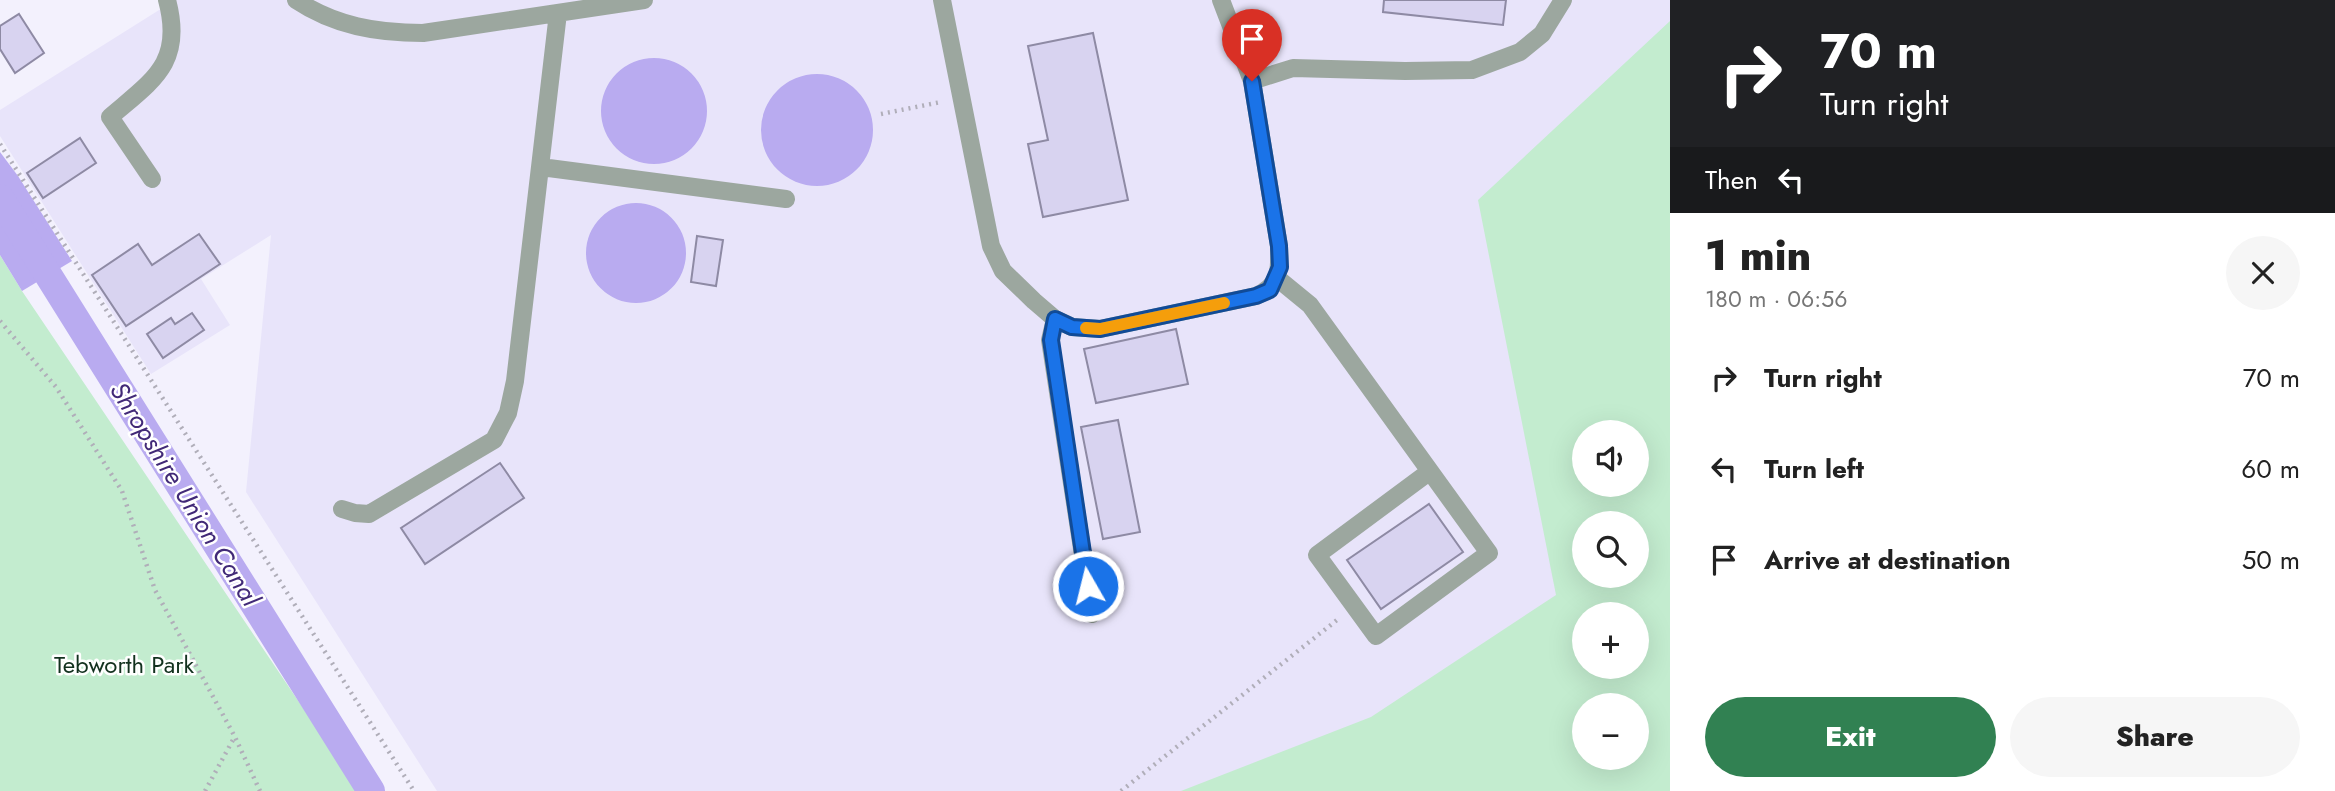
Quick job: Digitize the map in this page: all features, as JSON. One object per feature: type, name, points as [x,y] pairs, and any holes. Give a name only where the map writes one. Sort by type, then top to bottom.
[{"type":"lane","points":[[152,179],[110,117],[157,77],[169,53],[173,24],[167,0]]},
{"type":"lane","points":[[296,0],[309,9],[346,24],[386,33],[423,33],[644,0]]},
{"type":"lane","points":[[943,0],[991,246],[1003,271],[1055,319],[1072,327],[1100,329],[1256,296],[1270,290],[1277,278],[1280,267],[1279,246],[1252,81],[1221,0]]},
{"type":"lane","points":[[1252,81],[1293,68],[1472,70],[1520,52],[1542,34],[1563,0]]},
{"type":"lane","points":[[342,509],[369,514],[494,440],[508,412],[515,381],[558,13]]},
{"type":"lane","points":[[541,167],[786,199]]},
{"type":"lane","points":[[1277,278],[1310,305],[1489,554],[1377,636],[1317,555],[1429,472]]},
{"type":"lane","points":[[1055,319],[1051,340],[1092,614]]},
{"type":"path","points":[[881,114],[963,98]]},
{"type":"path","points":[[0,144],[414,791]]},
{"type":"path","points":[[0,321],[56,387],[122,491],[155,590],[235,737],[260,791]]},
{"type":"path","points":[[1121,791],[1354,607]]},
{"type":"path","points":[[205,791],[235,737]]},
{"type":"shaded area","points":[[175,0],[1670,0],[1670,791],[437,791],[246,492],[271,235],[201,279],[230,325],[151,374],[0,136],[0,110]]},
{"type":"shaded area","points":[[654,58],[674,62],[691,74],[703,91],[707,111],[703,131],[691,148],[674,160],[654,164],[634,160],[617,148],[605,131],[601,111],[605,91],[617,74],[634,62]]},
{"type":"shaded area","points":[[817,74],[838,78],[857,90],[869,109],[873,130],[869,151],[857,170],[838,182],[817,186],[796,182],[777,170],[765,151],[761,130],[765,109],[777,90],[796,78]]},
{"type":"shaded area","points":[[0,152],[72,261],[22,291],[0,255]]},
{"type":"shaded area","points":[[636,203],[655,206],[672,217],[683,234],[686,253],[683,272],[672,289],[655,300],[636,303],[617,300],[600,289],[589,272],[586,253],[589,234],[600,217],[617,206]]},
{"type":"green space","points":[[1670,21],[1670,791],[1181,791],[1371,717],[1556,595],[1478,200]]},
{"type":"green space","name":"Tebworth Park","points":[[0,255],[22,291],[359,791],[0,791]]},
{"type":"building","points":[[1384,0],[1506,0],[1503,25],[1383,12]]},
{"type":"building","points":[[19,14],[44,53],[15,73],[0,49],[0,26]]},
{"type":"building","points":[[1093,33],[1128,200],[1043,217],[1028,144],[1048,140],[1028,46]]},
{"type":"building","points":[[80,138],[96,163],[43,198],[27,173]]},
{"type":"building","points":[[199,234],[220,264],[126,326],[92,275],[138,244],[152,265]]},
{"type":"building","points":[[697,236],[723,240],[716,286],[691,282]]},
{"type":"building","points":[[192,313],[204,330],[163,358],[147,334],[171,318],[175,324]]},
{"type":"building","points":[[1176,329],[1188,384],[1096,403],[1084,349]]},
{"type":"building","points":[[1118,420],[1140,532],[1103,539],[1081,427]]},
{"type":"building","points":[[500,463],[524,498],[425,564],[401,528]]},
{"type":"building","points":[[1429,504],[1463,552],[1381,609],[1347,560]]},
{"type":"waterway","name":"Shropshire Union Canal","points":[[0,198],[371,791]]},
{"type":"slow traffic","points":[[1086,328],[1100,329],[1224,303]]},
{"type":"route","points":[[1088,586],[1051,340],[1055,319],[1072,327],[1100,329],[1256,296],[1270,290],[1280,267],[1279,246],[1252,81]]}]
